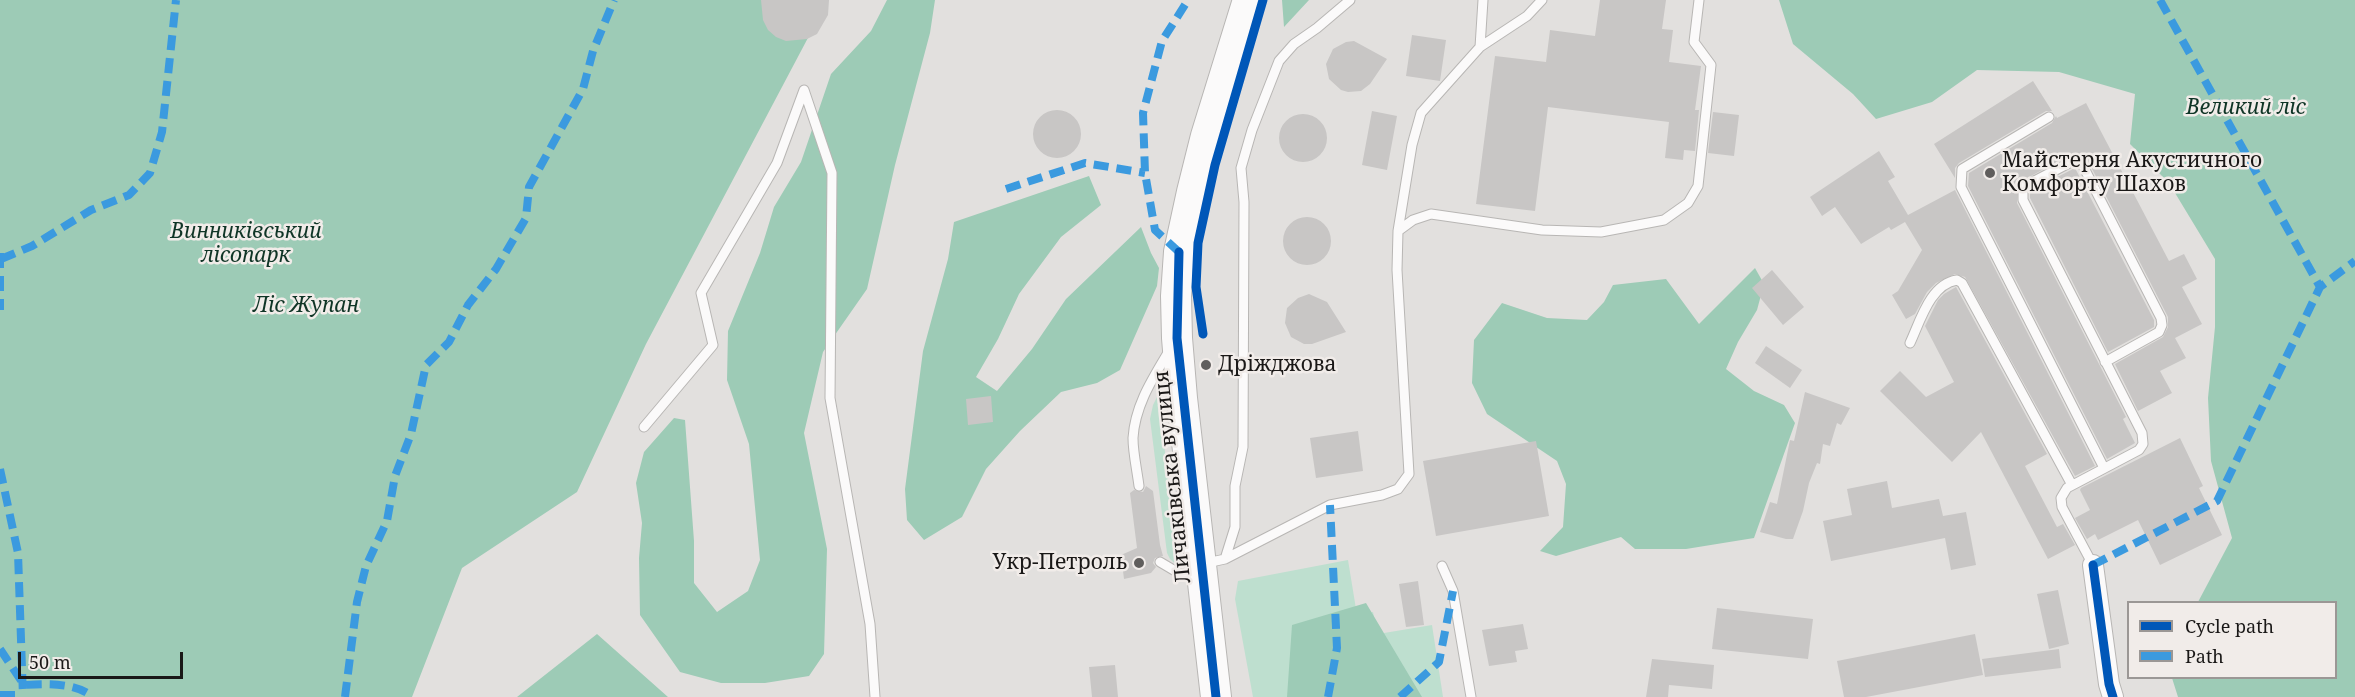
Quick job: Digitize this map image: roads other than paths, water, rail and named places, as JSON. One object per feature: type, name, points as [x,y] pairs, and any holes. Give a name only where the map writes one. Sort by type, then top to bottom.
[{"type":"main road","name":"Личаківська вулиця","points":[[1216,697],[1206,622],[1213,562],[1177,338],[1177,285],[1179,252],[1206,136],[1248,0]]},
{"type":"street","points":[[2093,565],[2109,684],[2113,697]]},
{"type":"lane","points":[[1213,562],[1234,527],[1235,486],[1243,447],[1244,202],[1241,168],[1251,130],[1279,61],[1294,44],[1350,0]]},
{"type":"lane","points":[[1480,47],[1483,0]]},
{"type":"lane","points":[[1160,562],[1182,575],[1330,505],[1382,495],[1398,489],[1409,474],[1397,270],[1398,231],[1412,145],[1421,113],[1480,47],[1527,16],[1542,0]]},
{"type":"lane","points":[[1398,231],[1413,220],[1431,214],[1542,230],[1601,232],[1664,220],[1688,203],[1698,186],[1712,65],[1694,42],[1699,0]]},
{"type":"lane","points":[[644,427],[713,345],[701,293],[777,163],[804,90],[832,173],[830,398],[870,624],[875,697]]},
{"type":"lane","points":[[2049,117],[1962,169],[1961,187],[2104,468]]},
{"type":"lane","points":[[2093,565],[2062,507],[2061,498],[2067,488],[2139,450],[2144,444],[2142,433],[2104,362],[2022,194],[2023,187],[2077,160],[2082,164],[2161,318],[2162,325],[2159,332],[2104,362]]},
{"type":"lane","points":[[1910,343],[1930,300],[1951,281],[1957,280],[1962,283],[2072,485]]},
{"type":"lane","points":[[1139,486],[1133,438],[1137,416],[1143,395],[1177,338]]},
{"type":"lane","points":[[1442,566],[1453,591],[1471,697]]},
{"type":"place","name":"Майстерня Акустичного Комфорту Шахов","points":[[1990,173]]},
{"type":"place","name":"Дріжджова","points":[[1206,365]]},
{"type":"place","name":"Укр-Петроль","points":[[1139,563]]},
{"type":"park label","name":"Великий ліс","points":[[2246,108]]},
{"type":"park label","name":"Винниківський лісопарк","points":[[246,244]]},
{"type":"park label","name":"Ліс Жупан","points":[[306,306]]}]
